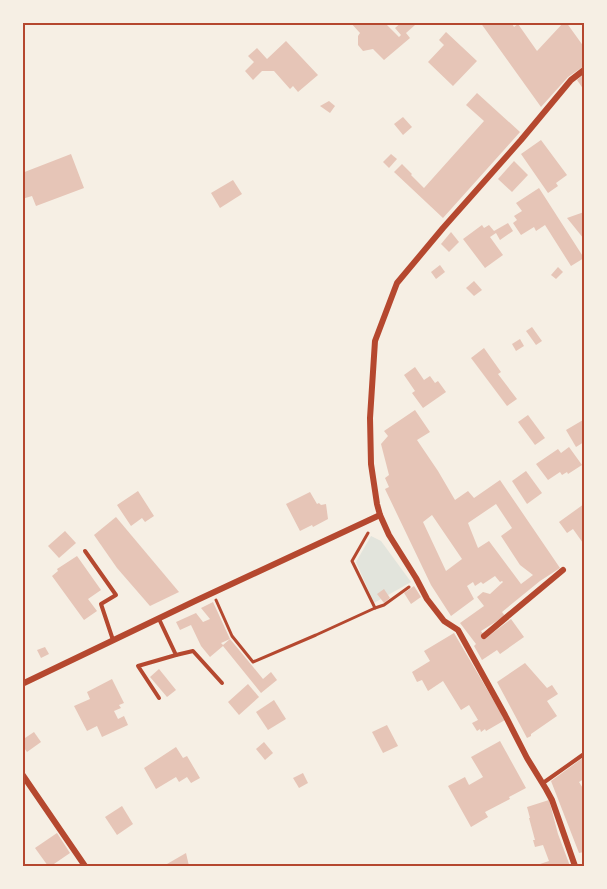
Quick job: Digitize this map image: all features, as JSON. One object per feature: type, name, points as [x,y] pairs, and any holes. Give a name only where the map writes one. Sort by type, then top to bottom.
[{"type":"street","points":[[575,867],[552,800],[470,645],[458,630],[444,621],[427,598],[389,535],[377,504],[371,464],[370,417],[375,341],[397,283],[571,80],[585,70]]},
{"type":"street","points":[[22,684],[380,515]]},
{"type":"street","points":[[484,636],[562,570]]},
{"type":"street","points":[[22,774],[85,867]]},
{"type":"lane","points":[[85,551],[116,595],[100,604],[113,640]]},
{"type":"lane","points":[[159,618],[176,656]]},
{"type":"lane","points":[[159,698],[138,666],[193,651],[222,683]]},
{"type":"lane","points":[[542,784],[585,754]]},
{"type":"path","points":[[368,533],[352,561],[375,608]]},
{"type":"path","points":[[216,599],[232,636],[253,662],[384,605],[413,584]]},
{"type":"shaded area","points":[[371,536],[381,541],[411,582],[374,603],[356,562]]},
{"type":"building","points":[[350,22],[384,22],[399,37],[401,35],[395,28],[402,22],[413,22],[415,25],[406,33],[410,38],[384,60],[373,49],[363,51],[358,45],[360,33]]},
{"type":"building","points":[[480,22],[511,22],[514,27],[518,24],[537,51],[566,22],[584,47],[584,66],[568,77],[541,107]]},
{"type":"building","points":[[446,32],[477,61],[453,86],[428,62],[444,45],[439,40]]},
{"type":"building","points":[[286,41],[318,75],[298,92],[293,86],[290,89],[274,71],[262,71],[253,80],[245,71],[254,62],[248,56],[257,48],[267,59]]},
{"type":"building","points":[[584,74],[584,90],[577,80]]},
{"type":"building","points":[[477,93],[520,132],[443,218],[394,172],[402,164],[424,188],[484,121],[466,105]]},
{"type":"building","points":[[329,101],[335,106],[330,113],[320,106]]},
{"type":"building","points":[[403,117],[412,127],[403,135],[394,124]]},
{"type":"building","points":[[541,140],[567,175],[548,193],[521,154]]},
{"type":"building","points":[[71,154],[84,188],[36,206],[32,196],[22,199],[22,173]]},
{"type":"building","points":[[391,154],[397,159],[389,168],[383,162]]},
{"type":"building","points":[[514,161],[528,175],[512,192],[498,179]]},
{"type":"building","points":[[233,180],[242,194],[220,208],[211,193]]},
{"type":"building","points":[[539,188],[584,258],[571,266],[545,225],[536,231],[534,227],[521,235],[513,223],[517,220],[514,216],[522,211],[516,203]]},
{"type":"building","points":[[584,212],[584,239],[567,218]]},
{"type":"building","points":[[508,223],[513,231],[500,240],[496,233],[490,237],[503,255],[485,268],[463,239],[482,225],[484,228],[489,225],[494,231]]},
{"type":"building","points":[[451,232],[459,242],[449,252],[441,244]]},
{"type":"building","points":[[440,265],[445,272],[436,279],[431,272]]},
{"type":"building","points":[[558,267],[563,272],[556,279],[551,275]]},
{"type":"building","points":[[474,281],[482,290],[474,296],[466,288]]},
{"type":"building","points":[[532,327],[542,341],[536,345],[526,331]]},
{"type":"building","points":[[520,339],[524,346],[516,351],[512,344]]},
{"type":"building","points":[[484,348],[501,372],[498,374],[517,399],[507,406],[471,358]]},
{"type":"building","points":[[415,367],[424,380],[430,376],[435,383],[438,381],[446,392],[423,408],[412,393],[415,391],[404,375]]},
{"type":"building","points":[[415,410],[430,432],[417,440],[455,500],[468,491],[474,498],[500,480],[560,568],[502,612],[505,616],[481,631],[486,638],[511,619],[524,637],[500,654],[497,650],[482,660],[474,646],[476,644],[460,623],[484,606],[477,597],[483,592],[490,594],[503,582],[495,576],[483,584],[481,582],[475,586],[473,582],[467,586],[474,599],[451,616],[431,585],[385,489],[389,487],[385,478],[389,475],[381,444],[388,436],[384,431]],"holes":[[[496,504],[512,528],[501,536],[520,565],[533,575],[521,584],[489,541],[478,548],[468,523]],[[432,515],[462,559],[446,571],[423,522]]]},
{"type":"building","points":[[528,415],[545,438],[535,445],[518,422]]},
{"type":"building","points":[[583,420],[584,442],[576,447],[566,430]]},
{"type":"building","points":[[569,447],[582,465],[568,474],[567,472],[562,475],[560,472],[548,480],[536,464],[558,449],[561,453]]},
{"type":"building","points":[[526,471],[542,493],[527,504],[512,481]]},
{"type":"building","points":[[138,491],[154,516],[145,522],[142,518],[131,526],[117,505]]},
{"type":"building","points":[[310,492],[317,504],[326,504],[328,519],[300,531],[286,504]]},
{"type":"building","points":[[584,504],[583,543],[573,529],[567,533],[559,522]]},
{"type":"building","points":[[116,517],[179,592],[150,606],[117,568],[94,535]]},
{"type":"building","points":[[65,531],[76,543],[59,558],[48,546]]},
{"type":"building","points":[[77,556],[101,590],[88,599],[97,611],[84,620],[52,576],[58,571],[57,569]]},
{"type":"building","points":[[414,586],[421,597],[411,604],[404,593]]},
{"type":"building","points":[[384,589],[390,598],[384,603],[377,594]]},
{"type":"building","points":[[213,602],[230,639],[263,679],[271,672],[277,680],[261,693],[223,646],[210,657],[201,646],[191,625],[180,630],[176,622],[196,613],[203,622],[210,619],[201,608]]},
{"type":"building","points":[[454,633],[505,720],[486,731],[485,729],[481,732],[480,729],[477,731],[472,723],[478,720],[469,705],[461,710],[443,681],[428,691],[422,680],[417,682],[412,672],[430,661],[424,651]]},
{"type":"building","points":[[45,647],[49,654],[41,658],[37,650]]},
{"type":"building","points":[[525,663],[547,688],[552,685],[558,694],[547,701],[557,716],[527,738],[497,682]]},
{"type":"building","points":[[159,669],[176,690],[167,697],[150,677]]},
{"type":"building","points":[[112,679],[124,703],[119,705],[121,708],[114,711],[118,719],[124,716],[128,725],[102,737],[97,726],[87,731],[74,706],[90,699],[87,692]]},
{"type":"building","points":[[248,684],[259,697],[239,715],[228,702]]},
{"type":"building","points":[[274,700],[286,719],[268,730],[256,712]]},
{"type":"building","points":[[387,725],[398,746],[383,753],[372,732]]},
{"type":"building","points":[[34,732],[41,742],[27,752],[22,745],[22,740]]},
{"type":"building","points":[[500,741],[526,788],[485,812],[488,817],[471,827],[448,786],[465,777],[469,785],[483,777],[471,757]]},
{"type":"building","points":[[264,742],[273,753],[265,760],[256,749]]},
{"type":"building","points":[[176,747],[183,758],[187,756],[200,778],[191,783],[187,777],[179,782],[176,777],[156,789],[144,768]]},
{"type":"building","points":[[584,757],[584,779],[579,782],[584,790],[584,852],[579,853],[551,781]]},
{"type":"building","points":[[303,773],[308,783],[299,788],[293,778]]},
{"type":"building","points":[[549,800],[570,866],[534,866],[549,861],[543,845],[535,847],[527,807]]},
{"type":"building","points":[[122,806],[133,824],[117,835],[105,817]]},
{"type":"building","points":[[57,833],[70,853],[48,866],[35,848]]},
{"type":"building","points":[[186,853],[189,866],[168,866],[167,864]]}]
